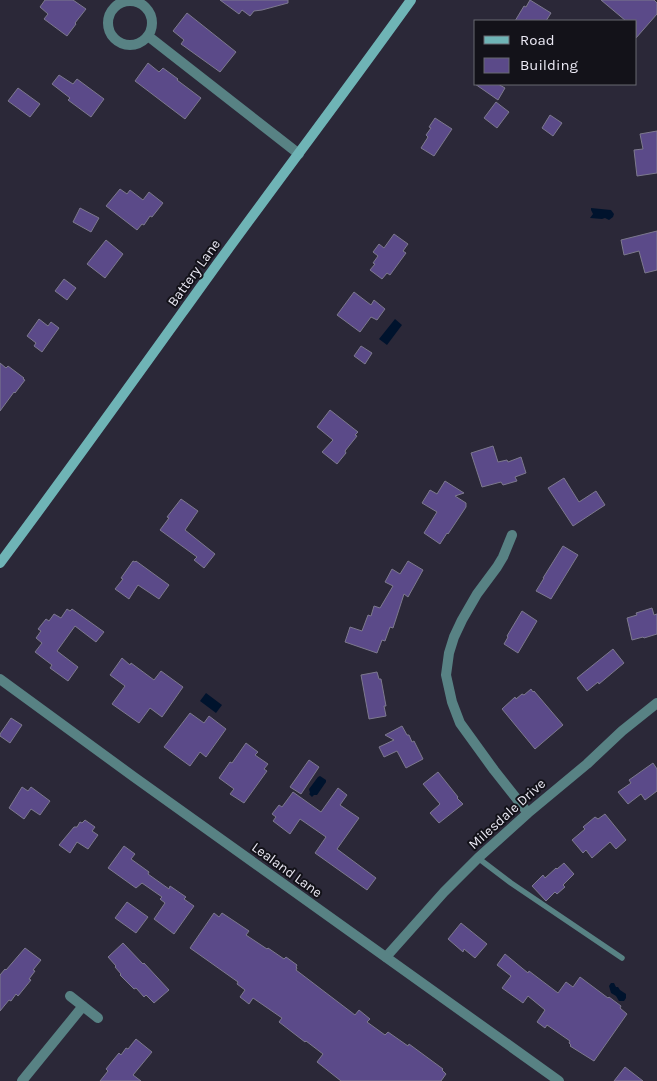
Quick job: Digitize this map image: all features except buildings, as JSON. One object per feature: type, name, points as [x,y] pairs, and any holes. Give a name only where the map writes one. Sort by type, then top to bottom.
[{"type":"main road","name":"Battery Lane","points":[[0,563],[411,0]]},
{"type":"street","points":[[124,1],[135,1],[143,4],[149,11],[152,19],[148,36],[141,42],[131,45],[123,44],[116,40],[108,27],[108,17],[111,11],[124,1]]},
{"type":"street","points":[[148,36],[299,154]]},
{"type":"street","points":[[512,534],[503,557],[477,594],[454,637],[449,653],[446,675],[452,702],[460,724],[528,813]]},
{"type":"street","name":"Lealand Lane","points":[[0,679],[559,1081]]},
{"type":"street","name":"Milesdale Drive","points":[[386,957],[444,892],[478,858],[622,731],[657,703]]},
{"type":"street","points":[[70,996],[98,1018]]},
{"type":"street","points":[[22,1081],[83,1006]]},
{"type":"lane","points":[[478,858],[622,958]]},
{"type":"water","points":[[591,208],[611,210],[614,214],[613,217],[609,220],[605,218],[590,218],[593,214]]},
{"type":"water","points":[[395,319],[402,325],[387,345],[379,339]]},
{"type":"water","points":[[206,693],[222,705],[216,713],[200,701]]},
{"type":"water","points":[[320,776],[326,782],[317,795],[312,797],[309,794],[309,789]]},
{"type":"water","points":[[611,983],[614,983],[616,987],[626,994],[624,1001],[619,1001],[611,993],[609,986]]}]
